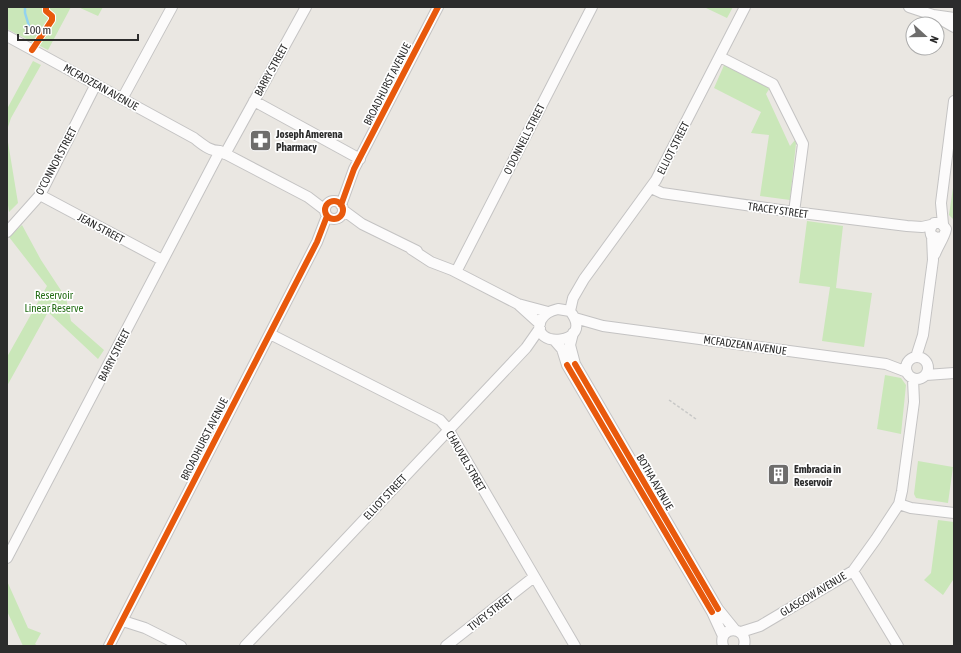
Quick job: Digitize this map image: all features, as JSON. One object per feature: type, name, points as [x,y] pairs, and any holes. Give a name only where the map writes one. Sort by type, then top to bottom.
[{"type":"street","points":[[122,99],[172,7]]},
{"type":"street","name":"BARRY STREET","points":[[7,558],[162,260],[222,152],[254,101],[306,7]]},
{"type":"street","name":"BROADHURST AVENUE","points":[[110,646],[438,7]]},
{"type":"street","name":"O'DONNELL STREET","points":[[454,271],[592,7]]},
{"type":"street","name":"ELLIOT STREET","points":[[572,315],[573,298],[584,279],[651,188],[745,7]]},
{"type":"street","points":[[909,7],[933,15],[954,18]]},
{"type":"street","points":[[933,15],[954,27]]},
{"type":"street","name":"MCFADZEAN AVENUE","points":[[7,36],[194,138],[213,151],[222,152],[411,249],[431,262],[454,271],[518,304],[553,311]]},
{"type":"street","points":[[720,57],[773,84],[799,137],[802,144],[794,212]]},
{"type":"street","name":"O'CONNOR STREET","points":[[7,232],[40,195],[96,84]]},
{"type":"street","points":[[254,101],[360,159]]},
{"type":"street","points":[[919,360],[906,366],[917,376],[928,372],[919,360],[933,260],[941,231],[941,203],[954,101]]},
{"type":"street","name":"TRACEY STREET","points":[[651,188],[662,193],[794,212],[907,226],[922,230],[941,231]]},
{"type":"street","name":"JEAN STREET","points":[[40,195],[162,260]]},
{"type":"street","name":"ELLIOT STREET","points":[[553,311],[584,279]]},
{"type":"street","name":"MCFADZEAN AVENUE","points":[[518,304],[540,326]]},
{"type":"street","points":[[564,309],[572,315],[576,322],[574,332],[562,340],[550,339],[541,332],[540,326],[543,317],[553,311],[564,309]]},
{"type":"street","name":"MCFADZEAN AVENUE","points":[[572,315],[603,326],[886,364],[917,376],[953,373]]},
{"type":"street","name":"ELLIOT STREET","points":[[526,348],[540,326]]},
{"type":"street","name":"MCFADZEAN AVENUE","points":[[574,332],[585,328],[603,326]]},
{"type":"street","name":"BOTHA AVENUE","points":[[574,332],[570,345],[572,356],[599,413]]},
{"type":"street","name":"CHAUVEL STREET","points":[[270,334],[440,420],[448,429],[574,646]]},
{"type":"street","name":"ELLIOT STREET","points":[[245,646],[526,348],[537,340],[550,339]]},
{"type":"street","name":"BOTHA AVENUE","points":[[550,339],[562,349],[567,366],[599,413],[682,554],[712,612],[722,643]]},
{"type":"street","name":"MCFADZEAN AVENUE","points":[[886,364],[919,360],[953,373]]},
{"type":"street","name":"GLASGOW AVENUE","points":[[722,643],[728,631],[741,637],[853,571],[869,550],[899,504],[917,376]]},
{"type":"street","points":[[899,504],[911,508],[954,513]]},
{"type":"street","name":"BOTHA AVENUE","points":[[682,554],[718,608],[741,637]]},
{"type":"street","points":[[853,571],[898,646]]},
{"type":"street","name":"TIVEY STREET","points":[[446,646],[534,577]]},
{"type":"street","points":[[125,617],[181,646]]},
{"type":"path","points":[[669,400],[696,419]]},
{"type":"green space","points":[[8,7],[71,7],[48,50],[7,29]]},
{"type":"green space","points":[[78,7],[103,7],[98,16]]},
{"type":"green space","points":[[704,7],[733,7],[727,18]]},
{"type":"green space","points":[[33,61],[41,65],[11,118],[7,130],[7,109]]},
{"type":"green space","points":[[725,63],[771,86],[766,94],[790,146],[795,140],[796,143],[790,200],[760,196],[769,135],[751,133],[761,112],[714,88]]},
{"type":"green space","points":[[7,136],[18,203],[9,212],[7,198]]},
{"type":"green space","points":[[954,181],[954,220],[949,215]]},
{"type":"green space","points":[[807,221],[843,226],[836,288],[872,293],[864,347],[822,341],[830,287],[799,283]]},
{"type":"green space","name":"Reservoir Linear Reserve","points":[[22,225],[41,260],[66,298],[71,321],[104,350],[98,359],[48,312],[7,386],[7,357],[47,286],[9,237]]},
{"type":"green space","points":[[885,375],[901,378],[906,385],[901,434],[877,429]]},
{"type":"green space","points":[[918,461],[953,467],[948,503],[916,498],[914,494]]},
{"type":"green space","points":[[938,520],[954,522],[953,580],[943,595],[924,580],[931,573]]},
{"type":"green space","points":[[7,581],[28,628],[41,633],[35,644],[38,646],[23,646],[7,611]]},
{"type":"waterway","points":[[25,7],[25,13],[29,26]]},
{"type":"cycle path","points":[[32,50],[52,20],[52,16],[46,11],[46,7]]},
{"type":"cycle path","points":[[341,205],[354,169],[438,7]]},
{"type":"cycle path","points":[[334,201],[340,204],[343,210],[340,216],[334,219],[328,216],[325,210],[328,204],[334,201]]},
{"type":"cycle path","points":[[109,646],[317,242],[327,216]]},
{"type":"cycle path","points":[[575,364],[718,609]]},
{"type":"cycle path","points":[[567,365],[712,612]]},
{"type":"place","name":"Joseph Amerena Pharmacy","points":[[261,140]]},
{"type":"place","name":"Embracia in Reservoir","points":[[779,475]]}]
